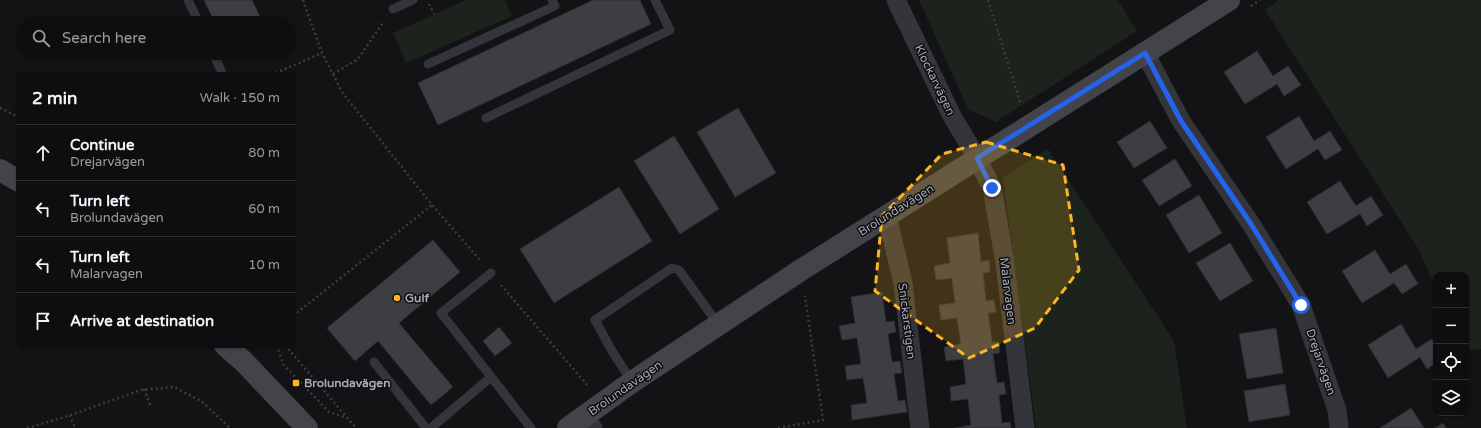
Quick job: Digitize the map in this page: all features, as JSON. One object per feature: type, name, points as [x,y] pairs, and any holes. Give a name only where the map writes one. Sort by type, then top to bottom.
[{"type":"street","name":"Klockarvägen","points":[[896,0],[952,116],[977,158]]},
{"type":"street","name":"Brolundavägen","points":[[582,424],[604,403],[632,382],[718,324],[977,158],[1229,0]]},
{"type":"street","name":"Drejarvägen","points":[[1145,53],[1181,121],[1251,224],[1301,305],[1337,410],[1338,428]]},
{"type":"street","name":"Malarvagen","points":[[977,158],[992,188],[1005,263],[1025,428]]},
{"type":"street","points":[[0,170],[16,179]]},
{"type":"street","name":"Snickarstigen","points":[[887,216],[903,283],[920,428]]},
{"type":"street","points":[[228,348],[244,362],[307,428]]},
{"type":"lane","points":[[188,0],[196,16]]},
{"type":"lane","points":[[393,10],[412,0]]},
{"type":"lane","points":[[428,64],[555,6],[552,0]]},
{"type":"lane","points":[[486,118],[670,30],[655,0]]},
{"type":"lane","points":[[216,60],[222,72]]},
{"type":"lane","points":[[632,382],[612,352],[595,320],[672,268],[679,270],[718,324]]},
{"type":"lane","points":[[491,273],[441,313],[530,428]]},
{"type":"lane","points":[[374,362],[426,428]]},
{"type":"lane","points":[[431,428],[491,377]]},
{"type":"path","points":[[304,0],[322,53],[342,92],[432,204],[604,403]]},
{"type":"path","points":[[427,0],[434,14]]},
{"type":"path","points":[[988,0],[1023,112],[1031,125]]},
{"type":"path","points":[[333,74],[358,59],[393,10]]},
{"type":"path","points":[[278,72],[322,53]]},
{"type":"path","points":[[0,108],[16,116]]},
{"type":"path","points":[[296,314],[432,204]]},
{"type":"path","points":[[778,428],[823,420],[801,270]]},
{"type":"path","points":[[279,348],[283,364],[324,407],[329,412],[347,418]]},
{"type":"path","points":[[288,348],[356,428]]},
{"type":"path","points":[[27,428],[144,389],[174,387],[201,401],[230,428]]},
{"type":"path","points":[[144,389],[151,407]]},
{"type":"path","points":[[70,414],[75,428]]},
{"type":"highlighted area","points":[[986,142],[1063,165],[1079,270],[1035,328],[969,358],[875,291],[882,216],[942,154]]},
{"type":"shaded area","points":[[466,0],[505,0],[512,16],[406,63],[393,33]]},
{"type":"shaded area","points":[[919,0],[1118,0],[1137,31],[996,122],[968,109]]},
{"type":"shaded area","points":[[1279,0],[1481,0],[1481,349],[1469,351],[1469,272],[1433,272],[1433,282],[1419,250],[1265,10]]},
{"type":"shaded area","points":[[1048,149],[1174,341],[1187,428],[1036,428],[1003,177]]},
{"type":"building","points":[[204,0],[252,0],[260,16],[212,16]]},
{"type":"building","points":[[593,0],[640,0],[651,24],[438,125],[418,83]]},
{"type":"building","points":[[1257,51],[1273,76],[1288,66],[1301,85],[1284,96],[1277,84],[1245,104],[1224,72]]},
{"type":"building","points":[[738,108],[776,173],[735,197],[697,132]]},
{"type":"building","points":[[1299,116],[1314,141],[1330,131],[1342,150],[1325,160],[1318,149],[1286,169],[1266,137]]},
{"type":"building","points":[[1150,121],[1167,148],[1134,168],[1117,142]]},
{"type":"building","points":[[674,136],[719,209],[680,234],[634,161]]},
{"type":"building","points":[[1175,159],[1192,186],[1159,206],[1142,180]]},
{"type":"building","points":[[1340,181],[1356,206],[1371,196],[1383,215],[1367,226],[1360,214],[1327,234],[1307,202]]},
{"type":"building","points":[[619,187],[652,241],[554,303],[520,249]]},
{"type":"building","points":[[1199,195],[1222,233],[1189,253],[1166,215]]},
{"type":"building","points":[[978,233],[981,262],[989,260],[990,272],[983,273],[986,301],[994,300],[996,312],[988,313],[992,342],[999,342],[1000,353],[993,354],[997,383],[1004,382],[1006,394],[999,395],[1002,423],[1010,422],[1011,428],[955,428],[971,425],[968,399],[951,401],[950,387],[966,384],[963,359],[946,361],[944,347],[961,344],[957,318],[941,320],[939,305],[955,303],[952,278],[936,280],[934,266],[950,263],[947,238]]},
{"type":"building","name":"Gulf","points":[[433,240],[460,272],[399,323],[453,387],[431,405],[378,341],[355,361],[327,328]]},
{"type":"building","points":[[1230,243],[1253,281],[1220,301],[1196,263]]},
{"type":"building","points":[[1375,250],[1390,274],[1406,264],[1418,284],[1402,294],[1394,283],[1362,303],[1342,271]]},
{"type":"building","points":[[882,292],[886,322],[894,321],[896,332],[888,334],[892,362],[900,361],[902,373],[894,374],[898,401],[905,400],[907,412],[852,420],[851,405],[867,403],[863,378],[847,380],[845,366],[861,364],[857,338],[842,340],[839,326],[855,323],[851,297]]},
{"type":"building","points":[[1401,324],[1416,349],[1432,339],[1433,365],[1427,369],[1420,357],[1388,378],[1368,345]]},
{"type":"building","points":[[499,327],[512,343],[495,356],[483,341]]},
{"type":"building","points":[[1276,328],[1283,373],[1247,379],[1239,334]]},
{"type":"building","points":[[1285,384],[1290,415],[1249,422],[1244,391]]},
{"type":"building","points":[[1411,408],[1424,428],[1380,428]]},
{"type":"building","points":[[1443,423],[1446,428],[1435,428]]},
{"type":"place","name":"Gulf","points":[[397,298]]},
{"type":"place","name":"Brolundavägen","points":[[296,383]]},
{"type":"route","points":[[992,188],[977,158],[1145,53],[1181,121],[1251,224],[1301,305]]}]
